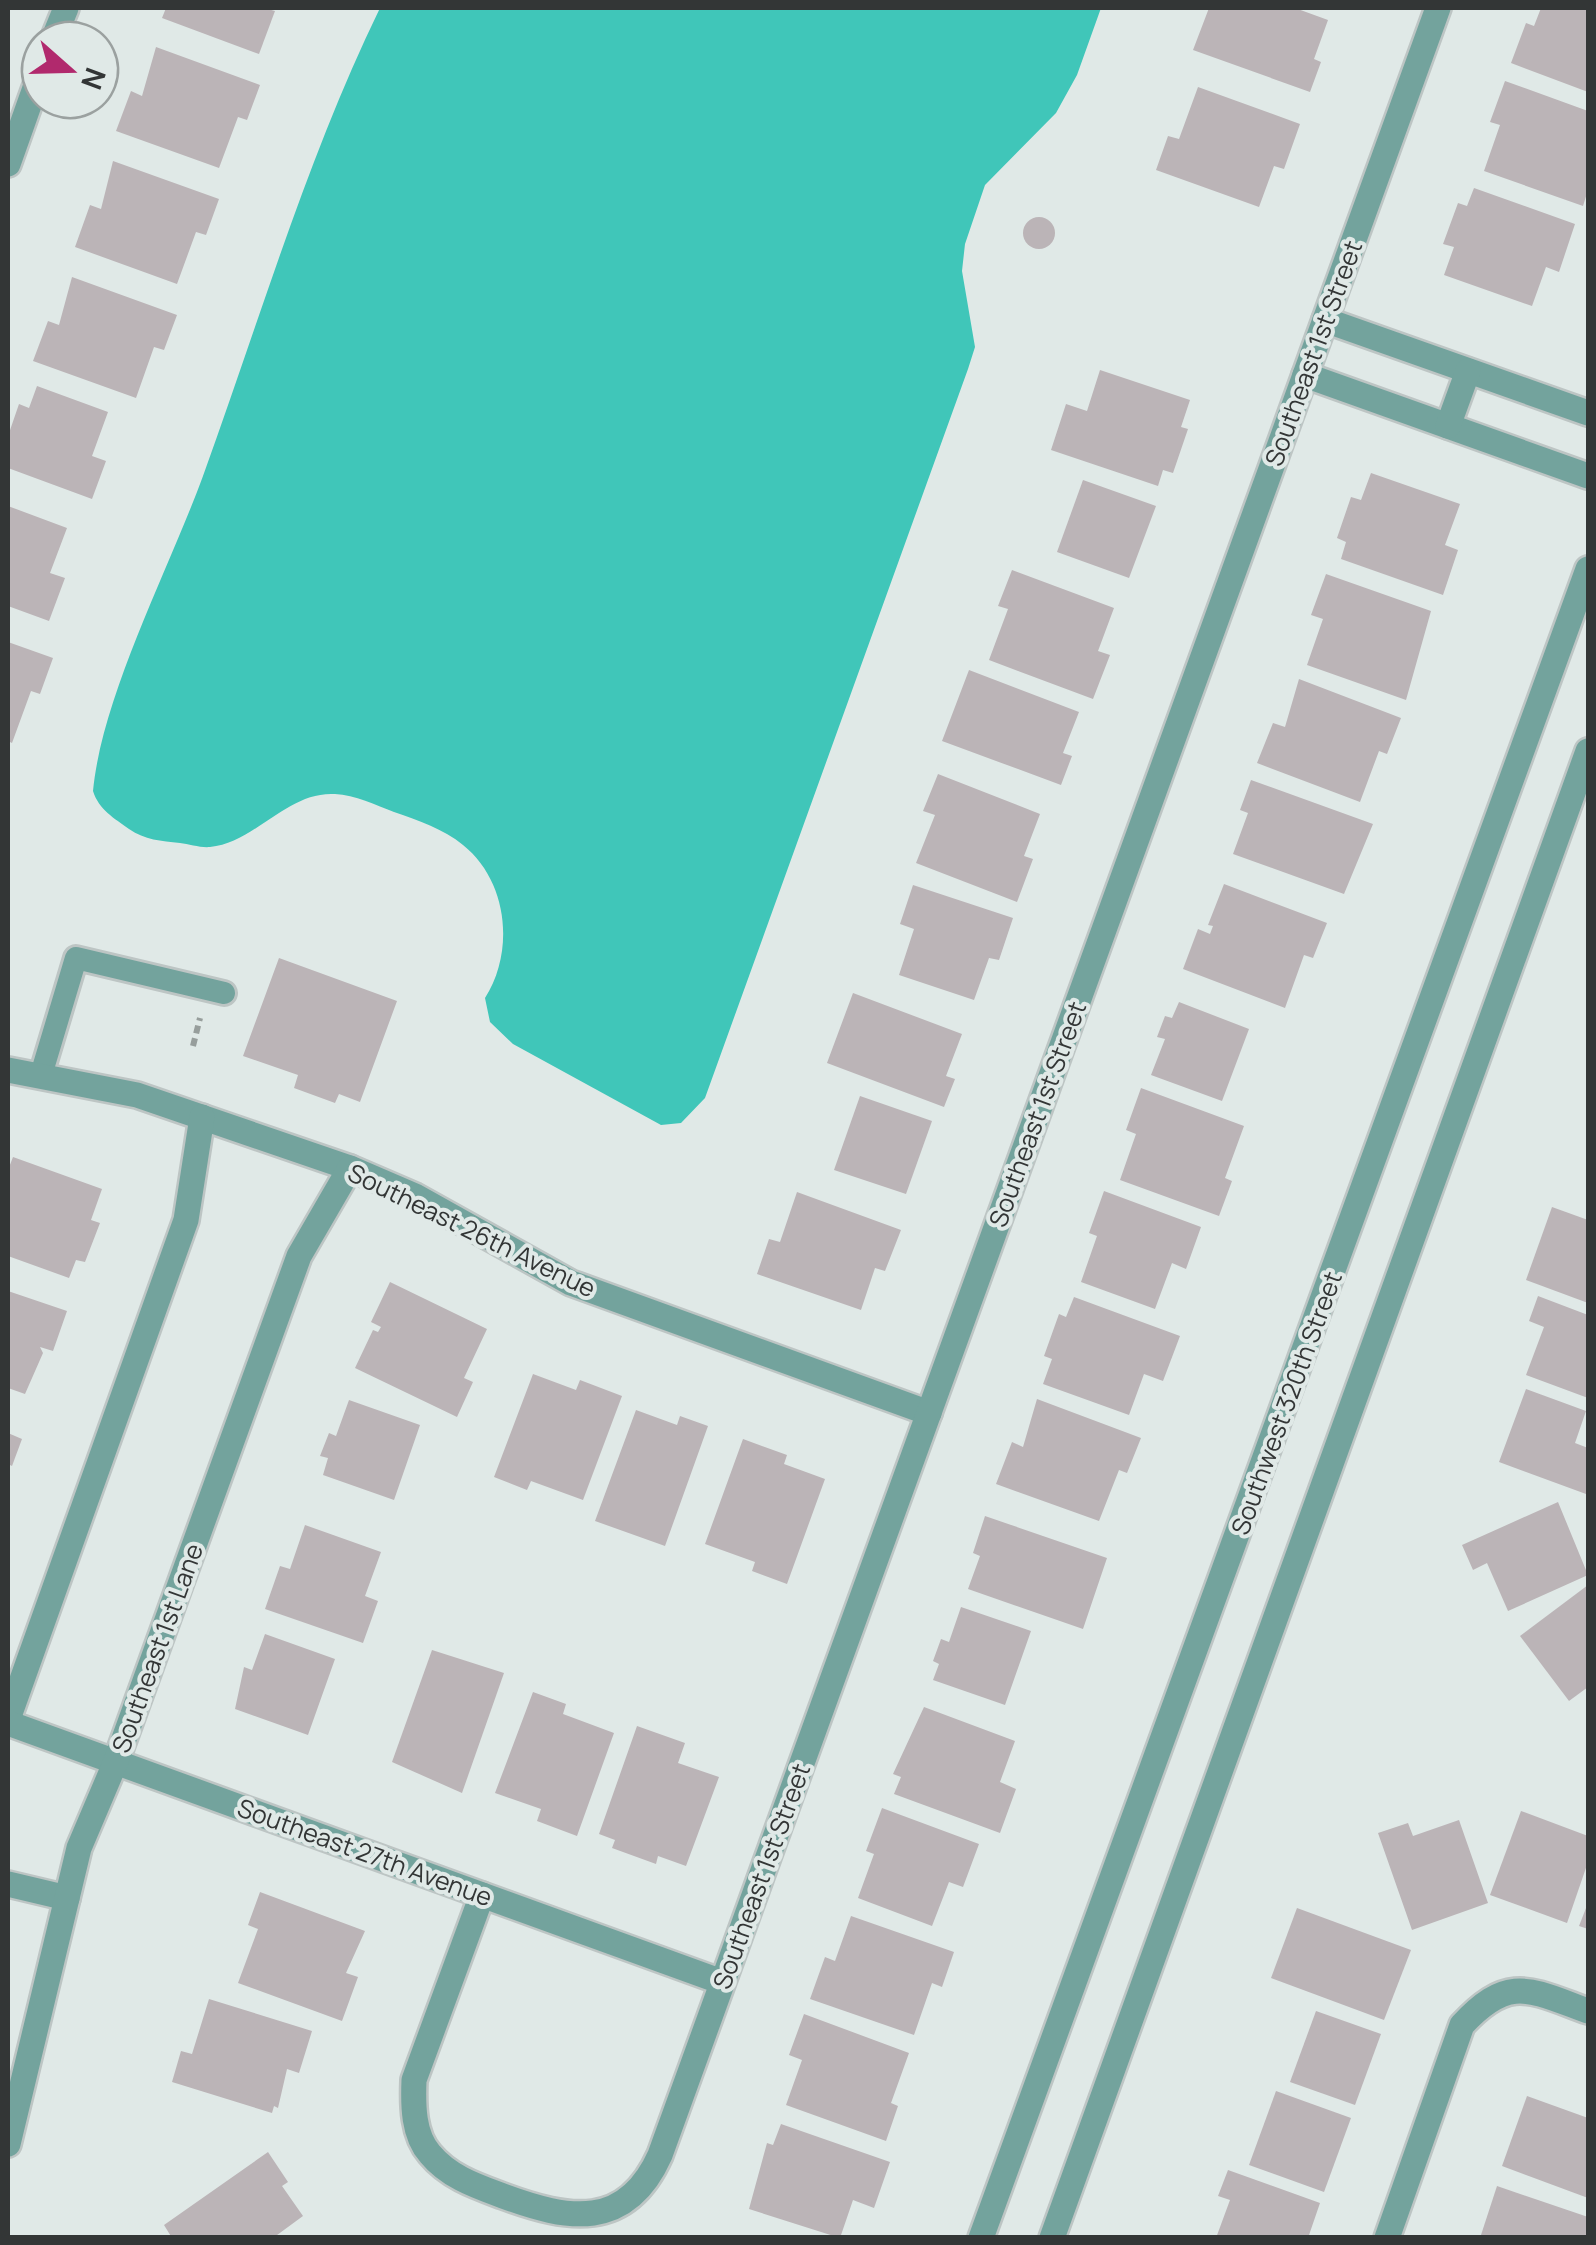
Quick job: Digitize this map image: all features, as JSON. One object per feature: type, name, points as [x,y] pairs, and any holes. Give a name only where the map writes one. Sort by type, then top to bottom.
[{"type":"street","name":"Southeast 1st Street","points":[[482,1895],[414,2080],[412,2112],[427,2152],[450,2174],[539,2209],[572,2216],[616,2207],[652,2173],[1438,8]]},
{"type":"street","points":[[8,164],[24,120]]},
{"type":"street","points":[[1324,320],[1588,413]]},
{"type":"street","points":[[1448,426],[1468,371]]},
{"type":"street","points":[[1305,375],[1588,476]]},
{"type":"street","name":"Southwest 320th Street","points":[[981,2238],[1588,568]]},
{"type":"street","points":[[1052,2238],[1588,750]]},
{"type":"street","name":"Southeast 26th Avenue","points":[[8,1070],[136,1095],[350,1168],[415,1196],[571,1283],[929,1413]]},
{"type":"street","points":[[8,1721],[186,1220],[202,1117]]},
{"type":"street","name":"Southeast 1st Lane","points":[[8,2144],[79,1848],[116,1762],[299,1256],[350,1168]]},
{"type":"street","name":"Southeast 27th Avenue","points":[[8,1721],[722,1982]]},
{"type":"street","points":[[8,1884],[67,1898]]},
{"type":"street","points":[[1388,2238],[1462,2026],[1487,1998],[1526,1988],[1588,2011]]},
{"type":"lane","points":[[41,1075],[76,958],[224,993]]},
{"type":"water","points":[[380,8],[1101,8],[1077,75],[1056,113],[985,185],[965,244],[962,271],[975,347],[968,369],[705,1098],[681,1123],[661,1125],[513,1044],[490,1022],[485,998],[501,959],[503,938],[498,897],[478,860],[447,834],[365,801],[335,794],[302,800],[242,837],[203,847],[135,833],[108,813],[93,791],[109,715],[123,674],[203,476],[307,181]]},
{"type":"building","points":[[166,8],[275,11],[259,54],[162,18]]},
{"type":"building","points":[[1209,8],[1295,8],[1328,20],[1314,59],[1321,62],[1310,92],[1193,50]]},
{"type":"building","points":[[1541,8],[1588,8],[1588,92],[1511,63],[1526,23],[1534,26]]},
{"type":"building","points":[[156,47],[260,85],[247,120],[238,117],[219,168],[116,131],[131,91],[142,96]]},
{"type":"building","points":[[1505,81],[1588,111],[1588,190],[1583,206],[1484,171],[1500,125],[1490,122]]},
{"type":"building","points":[[1198,87],[1300,124],[1284,169],[1274,166],[1259,207],[1156,170],[1168,136],[1179,139]]},
{"type":"building","points":[[113,161],[219,199],[206,235],[196,232],[177,284],[75,247],[90,205],[101,209]]},
{"type":"building","points":[[1474,188],[1575,224],[1559,272],[1546,267],[1532,306],[1444,275],[1454,247],[1443,244],[1458,203],[1467,206]]},
{"type":"building","points":[[1039,217],[1050,222],[1055,233],[1050,244],[1039,249],[1028,244],[1023,233],[1028,222]]},
{"type":"building","points":[[72,277],[177,315],[164,350],[154,347],[136,398],[33,361],[48,321],[59,325]]},
{"type":"building","points":[[1100,370],[1190,400],[1181,427],[1188,429],[1173,473],[1163,470],[1158,486],[1051,450],[1066,404],[1087,411]]},
{"type":"building","points":[[37,386],[108,412],[92,456],[106,461],[92,499],[8,468],[8,436],[19,404],[29,408]]},
{"type":"building","points":[[1371,473],[1460,504],[1445,545],[1458,550],[1443,595],[1341,559],[1346,542],[1337,538],[1351,497],[1361,500]]},
{"type":"building","points":[[1083,480],[1156,506],[1129,578],[1057,552]]},
{"type":"building","points":[[8,506],[67,528],[50,573],[65,578],[49,621],[8,606]]},
{"type":"building","points":[[1012,570],[1114,608],[1098,651],[1110,655],[1093,699],[989,660],[1008,609],[998,606]]},
{"type":"building","points":[[1326,574],[1431,611],[1406,700],[1307,665],[1323,619],[1311,615]]},
{"type":"building","points":[[8,642],[53,658],[40,694],[31,691],[12,743],[8,741]]},
{"type":"building","points":[[969,670],[1079,712],[1063,753],[1072,756],[1061,785],[942,741]]},
{"type":"building","points":[[1299,679],[1401,718],[1387,754],[1379,751],[1360,802],[1257,763],[1273,723],[1285,727]]},
{"type":"building","points":[[938,774],[1040,814],[1024,856],[1033,859],[1017,902],[916,863],[935,815],[923,811]]},
{"type":"building","points":[[1251,780],[1373,824],[1344,894],[1233,854],[1248,813],[1240,810]]},
{"type":"building","points":[[1224,884],[1327,923],[1313,958],[1304,955],[1285,1008],[1183,969],[1198,929],[1210,934],[1213,926],[1208,925]]},
{"type":"building","points":[[913,885],[1013,918],[999,960],[989,958],[974,1000],[899,975],[914,929],[900,924]]},
{"type":"building","points":[[279,958],[397,1001],[360,1102],[339,1094],[335,1103],[294,1088],[298,1075],[243,1056]]},
{"type":"building","points":[[853,993],[962,1034],[946,1076],[955,1079],[944,1107],[827,1063]]},
{"type":"building","points":[[1179,1002],[1249,1029],[1222,1101],[1151,1075],[1165,1039],[1157,1037],[1165,1016],[1172,1018]]},
{"type":"building","points":[[1141,1088],[1244,1126],[1225,1178],[1232,1181],[1219,1216],[1120,1180],[1136,1134],[1126,1130]]},
{"type":"building","points":[[860,1096],[932,1121],[906,1194],[834,1170]]},
{"type":"building","points":[[13,1157],[102,1189],[91,1220],[100,1223],[85,1262],[76,1260],[69,1278],[8,1256],[8,1170]]},
{"type":"building","points":[[1104,1191],[1201,1227],[1186,1269],[1172,1263],[1155,1309],[1081,1282],[1097,1236],[1089,1233]]},
{"type":"building","points":[[797,1192],[901,1230],[885,1271],[875,1268],[861,1310],[757,1274],[769,1239],[780,1242]]},
{"type":"building","points":[[1552,1207],[1588,1220],[1588,1303],[1526,1280]]},
{"type":"building","points":[[390,1282],[487,1329],[464,1378],[473,1382],[457,1417],[355,1368],[373,1330],[378,1332],[381,1327],[371,1322]]},
{"type":"building","points":[[8,1291],[67,1311],[53,1351],[40,1347],[43,1353],[25,1394],[8,1388]]},
{"type":"building","points":[[1538,1296],[1588,1315],[1588,1398],[1526,1375],[1544,1327],[1529,1321]]},
{"type":"building","points":[[1074,1297],[1180,1336],[1163,1381],[1144,1374],[1129,1415],[1043,1384],[1052,1359],[1044,1356],[1059,1314],[1066,1317]]},
{"type":"building","points":[[533,1374],[576,1390],[580,1380],[622,1396],[583,1500],[531,1481],[527,1490],[494,1477]]},
{"type":"building","points":[[1526,1389],[1586,1411],[1575,1443],[1588,1448],[1586,1494],[1499,1462]]},
{"type":"building","points":[[1037,1399],[1141,1438],[1127,1473],[1119,1470],[1099,1521],[996,1484],[1012,1442],[1023,1447]]},
{"type":"building","points":[[349,1400],[420,1425],[394,1500],[323,1475],[328,1458],[320,1456],[329,1433],[336,1436]]},
{"type":"building","points":[[636,1410],[677,1425],[680,1416],[708,1426],[665,1546],[595,1521]]},
{"type":"building","points":[[8,1433],[22,1439],[12,1466],[8,1464]]},
{"type":"building","points":[[743,1439],[787,1455],[784,1464],[825,1479],[787,1584],[752,1571],[755,1562],[705,1544]]},
{"type":"building","points":[[1558,1502],[1588,1575],[1508,1611],[1487,1563],[1473,1570],[1462,1545]]},
{"type":"building","points":[[985,1516],[1107,1558],[1083,1629],[968,1589],[980,1556],[973,1553]]},
{"type":"building","points":[[305,1525],[381,1552],[365,1596],[378,1601],[363,1643],[265,1609],[280,1566],[290,1569]]},
{"type":"building","points":[[1588,1585],[1588,1687],[1569,1701],[1520,1636]]},
{"type":"building","points":[[961,1607],[1031,1631],[1005,1705],[933,1680],[939,1664],[933,1661],[941,1639],[949,1642]]},
{"type":"building","points":[[265,1634],[335,1659],[308,1735],[235,1709],[244,1667],[252,1670]]},
{"type":"building","points":[[432,1650],[504,1673],[462,1793],[392,1762]]},
{"type":"building","points":[[533,1692],[566,1704],[563,1714],[614,1733],[577,1836],[537,1821],[541,1809],[495,1793]]},
{"type":"building","points":[[924,1707],[1015,1741],[1000,1782],[1016,1789],[1000,1833],[894,1794],[901,1777],[893,1774]]},
{"type":"building","points":[[637,1726],[685,1743],[678,1763],[719,1777],[686,1866],[658,1856],[656,1864],[612,1848],[615,1840],[599,1834]]},
{"type":"building","points":[[882,1808],[979,1844],[963,1887],[949,1882],[932,1926],[858,1898],[874,1854],[866,1851]]},
{"type":"building","points":[[1521,1811],[1588,1836],[1588,1862],[1567,1923],[1490,1895]]},
{"type":"building","points":[[1459,1820],[1488,1903],[1412,1930],[1378,1833],[1408,1823],[1413,1836]]},
{"type":"building","points":[[260,1892],[365,1931],[346,1973],[358,1977],[342,2021],[238,1983],[258,1929],[248,1925]]},
{"type":"building","points":[[1588,1903],[1588,1929],[1579,1926]]},
{"type":"building","points":[[1297,1908],[1411,1950],[1384,2020],[1271,1978]]},
{"type":"building","points":[[851,1916],[954,1952],[942,1987],[932,1983],[914,2035],[810,1999],[825,1957],[835,1961]]},
{"type":"building","points":[[209,1999],[312,2031],[299,2073],[287,2069],[278,2108],[274,2106],[272,2113],[172,2082],[181,2051],[192,2054]]},
{"type":"building","points":[[1316,2011],[1381,2034],[1355,2105],[1290,2082]]},
{"type":"building","points":[[804,2014],[909,2053],[891,2103],[898,2106],[886,2141],[786,2105],[802,2060],[789,2055]]},
{"type":"building","points":[[1276,2091],[1351,2118],[1324,2192],[1249,2165]]},
{"type":"building","points":[[1527,2096],[1588,2118],[1588,2198],[1502,2166]]},
{"type":"building","points":[[781,2124],[890,2162],[874,2208],[853,2200],[840,2238],[749,2209],[767,2143],[773,2145]]},
{"type":"building","points":[[268,2152],[288,2182],[282,2186],[303,2216],[273,2238],[172,2238],[164,2225]]},
{"type":"building","points":[[1228,2170],[1320,2203],[1308,2238],[1216,2238],[1230,2200],[1218,2196]]},
{"type":"building","points":[[1497,2186],[1588,2217],[1588,2238],[1480,2238]]}]
